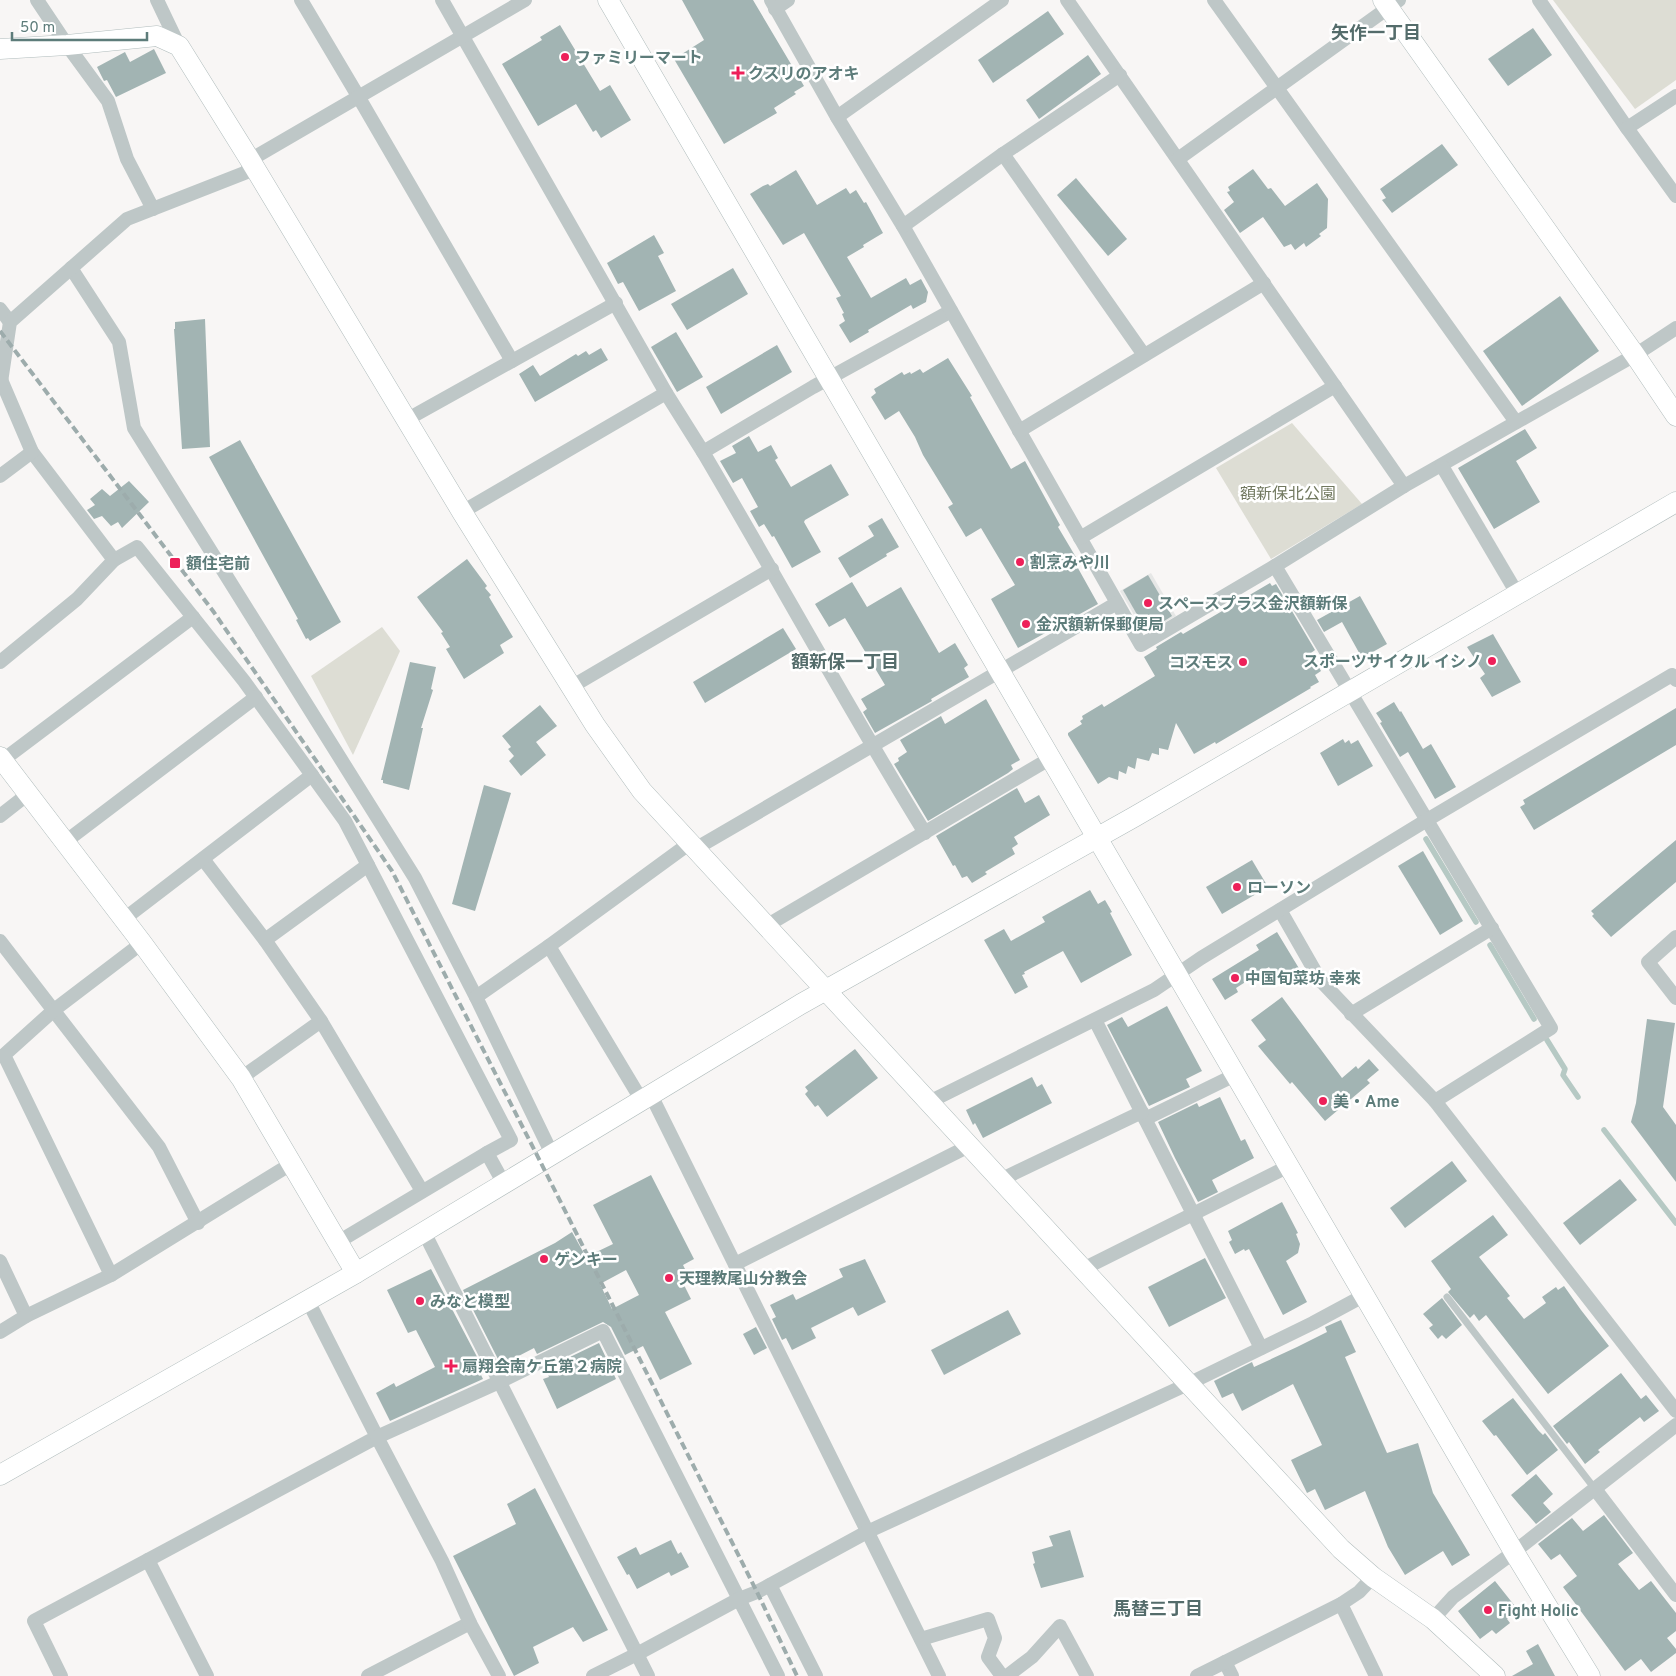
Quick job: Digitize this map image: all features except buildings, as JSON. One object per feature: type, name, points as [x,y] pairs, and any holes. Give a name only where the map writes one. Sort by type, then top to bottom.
[{"type":"street","points":[[37,0],[67,46],[108,101],[126,159],[153,209]]},
{"type":"street","points":[[157,0],[179,46],[250,160],[462,512],[595,725],[642,791],[1341,1549],[1373,1577],[1433,1619],[1495,1676]]},
{"type":"street","points":[[301,0],[512,361]]},
{"type":"street","points":[[442,0],[666,393],[772,569],[871,746],[924,833]]},
{"type":"street","points":[[114,560],[32,452],[0,380],[10,322],[127,219],[247,172],[250,160],[525,0]]},
{"type":"street","points":[[608,0],[1514,1552],[1590,1676]]},
{"type":"street","points":[[788,0],[773,4],[837,117],[952,311],[1140,645],[1275,566],[1404,486],[1635,355],[1676,328]]},
{"type":"street","points":[[837,117],[1002,0]]},
{"type":"street","points":[[1068,0],[1404,486]]},
{"type":"street","points":[[1214,0],[1516,422]]},
{"type":"street","points":[[1539,0],[1676,196]]},
{"type":"street","points":[[1178,159],[1390,3],[1676,416]]},
{"type":"street","points":[[0,49],[67,46],[156,36],[179,46]]},
{"type":"street","points":[[903,226],[1003,154],[1120,76]]},
{"type":"street","points":[[1627,128],[1676,96]]},
{"type":"street","points":[[1003,154],[1144,355]]},
{"type":"street","points":[[71,268],[119,342],[134,428],[415,878],[476,997],[552,1154]]},
{"type":"street","points":[[1019,430],[1264,283]]},
{"type":"street","points":[[406,420],[616,303]]},
{"type":"street","points":[[0,309],[10,322]]},
{"type":"street","points":[[703,452],[830,378],[952,311]]},
{"type":"street","points":[[1080,538],[1335,386]]},
{"type":"street","points":[[462,512],[666,393]]},
{"type":"street","points":[[0,476],[32,452]]},
{"type":"street","points":[[1442,466],[1518,595]]},
{"type":"street","points":[[0,1475],[356,1273],[504,1182],[826,990],[1098,837],[1676,502]]},
{"type":"street","points":[[0,662],[77,599],[114,560],[137,546],[256,696],[345,821],[511,1140],[338,1242]]},
{"type":"street","points":[[1275,566],[1551,1028],[1434,1101]]},
{"type":"street","points":[[571,687],[772,569]]},
{"type":"street","points":[[476,997],[693,846],[871,746],[1117,603]]},
{"type":"street","points":[[193,617],[1,759],[124,919],[241,1078],[356,1273]]},
{"type":"street","points":[[928,1102],[1154,990],[1427,820],[1675,676]]},
{"type":"street","points":[[65,842],[256,696]]},
{"type":"street","points":[[766,926],[1051,758]]},
{"type":"street","points":[[124,919],[312,775]]},
{"type":"street","points":[[0,816],[28,794]]},
{"type":"street","points":[[203,859],[265,940],[321,1020],[422,1191]]},
{"type":"street","points":[[265,940],[368,865]]},
{"type":"street","points":[[1280,910],[1320,980],[1434,1101],[1676,1411]]},
{"type":"street","points":[[1351,1014],[1492,928]]},
{"type":"street","points":[[1676,936],[1648,962],[1676,998]]},
{"type":"street","points":[[0,941],[159,1148],[198,1223]]},
{"type":"street","points":[[111,1274],[4,1054],[54,1010],[142,943]]},
{"type":"street","points":[[550,946],[646,1098],[735,1264],[939,1676]]},
{"type":"street","points":[[241,1078],[321,1020]]},
{"type":"street","points":[[1095,1020],[1261,1348]]},
{"type":"street","points":[[1000,1180],[1235,1075]]},
{"type":"street","points":[[735,1264],[969,1146]]},
{"type":"street","points":[[487,1153],[504,1182]]},
{"type":"street","points":[[0,1332],[26,1316],[111,1274],[198,1223],[291,1164]]},
{"type":"street","points":[[1083,1269],[1289,1166]]},
{"type":"street","points":[[424,1232],[648,1676]]},
{"type":"street","points":[[0,1261],[26,1316]]},
{"type":"street","points":[[593,1676],[739,1599],[770,1585],[867,1532],[1188,1384],[1313,1323],[1365,1295]]},
{"type":"street","points":[[308,1301],[442,1560],[470,1623],[499,1676]]},
{"type":"street","points":[[61,1676],[34,1621],[377,1437],[500,1382],[603,1331],[778,1676]]},
{"type":"street","points":[[1433,1619],[1453,1597],[1514,1552],[1676,1425]]},
{"type":"street","points":[[1595,1489],[1676,1595]]},
{"type":"street","points":[[148,1560],[207,1676]]},
{"type":"street","points":[[1197,1676],[1340,1604],[1359,1592],[1373,1577]]},
{"type":"street","points":[[770,1585],[816,1676]]},
{"type":"street","points":[[1340,1604],[1376,1676]]},
{"type":"street","points":[[920,1639],[988,1619],[995,1638],[988,1657],[1002,1676]]},
{"type":"street","points":[[368,1676],[470,1623]]},
{"type":"street","points":[[1007,1676],[1032,1657],[1060,1626],[1087,1676]]},
{"type":"street","points":[[1225,1662],[1232,1676]]},
{"type":"lane","points":[[1447,1297],[1595,1489]]},
{"type":"shaded area","name":"スペースプラス金沢額新保","points":[[1151,573],[1176,616],[1151,630],[1141,627],[1120,591]]},
{"type":"green space","points":[[1553,0],[1676,0],[1676,80],[1635,109]]},
{"type":"green space","name":"額新保北公園","points":[[1292,423],[1362,504],[1271,559],[1216,468]]},
{"type":"green space","points":[[382,627],[400,651],[353,755],[311,676]]},
{"type":"waterway","points":[[1426,839],[1476,922]]},
{"type":"waterway","points":[[1490,945],[1534,1019]]},
{"type":"waterway","points":[[1547,1040],[1565,1069],[1563,1075],[1578,1097]]},
{"type":"waterway","points":[[1604,1130],[1676,1223]]},
{"type":"railway","points":[[0,331],[213,611],[392,871],[757,1592],[797,1676]]},
{"type":"place","name":"ファミリーマート","points":[[565,57]]},
{"type":"place","name":"クスリのアオキ","points":[[738,73]]},
{"type":"place","name":"割烹みや川","points":[[1020,562]]},
{"type":"place","name":"額住宅前","points":[[175,563]]},
{"type":"place","name":"スペースプラス金沢額新保","points":[[1148,603]]},
{"type":"place","name":"金沢額新保郵便局","points":[[1026,624]]},
{"type":"place","name":"スポーツサイクル イシノ","points":[[1492,661]]},
{"type":"place","name":"コスモス","points":[[1243,662]]},
{"type":"place","name":"ローソン","points":[[1237,887]]},
{"type":"place","name":"中国旬菜坊 幸來","points":[[1235,978]]},
{"type":"place","name":"美・Ame","points":[[1323,1101]]},
{"type":"place","name":"ゲンキー","points":[[544,1259]]},
{"type":"place","name":"天理教尾山分教会","points":[[669,1278]]},
{"type":"place","name":"みなと模型","points":[[420,1301]]},
{"type":"place","name":"扇翔会南ケ丘第２病院","points":[[451,1366]]},
{"type":"place","name":"Fight Holic","points":[[1488,1610]]},
{"type":"district","name":"矢作一丁目","points":[[1376,33]]},
{"type":"district","name":"額新保一丁目","points":[[845,662]]},
{"type":"district","name":"馬替三丁目","points":[[1158,1609]]}]
